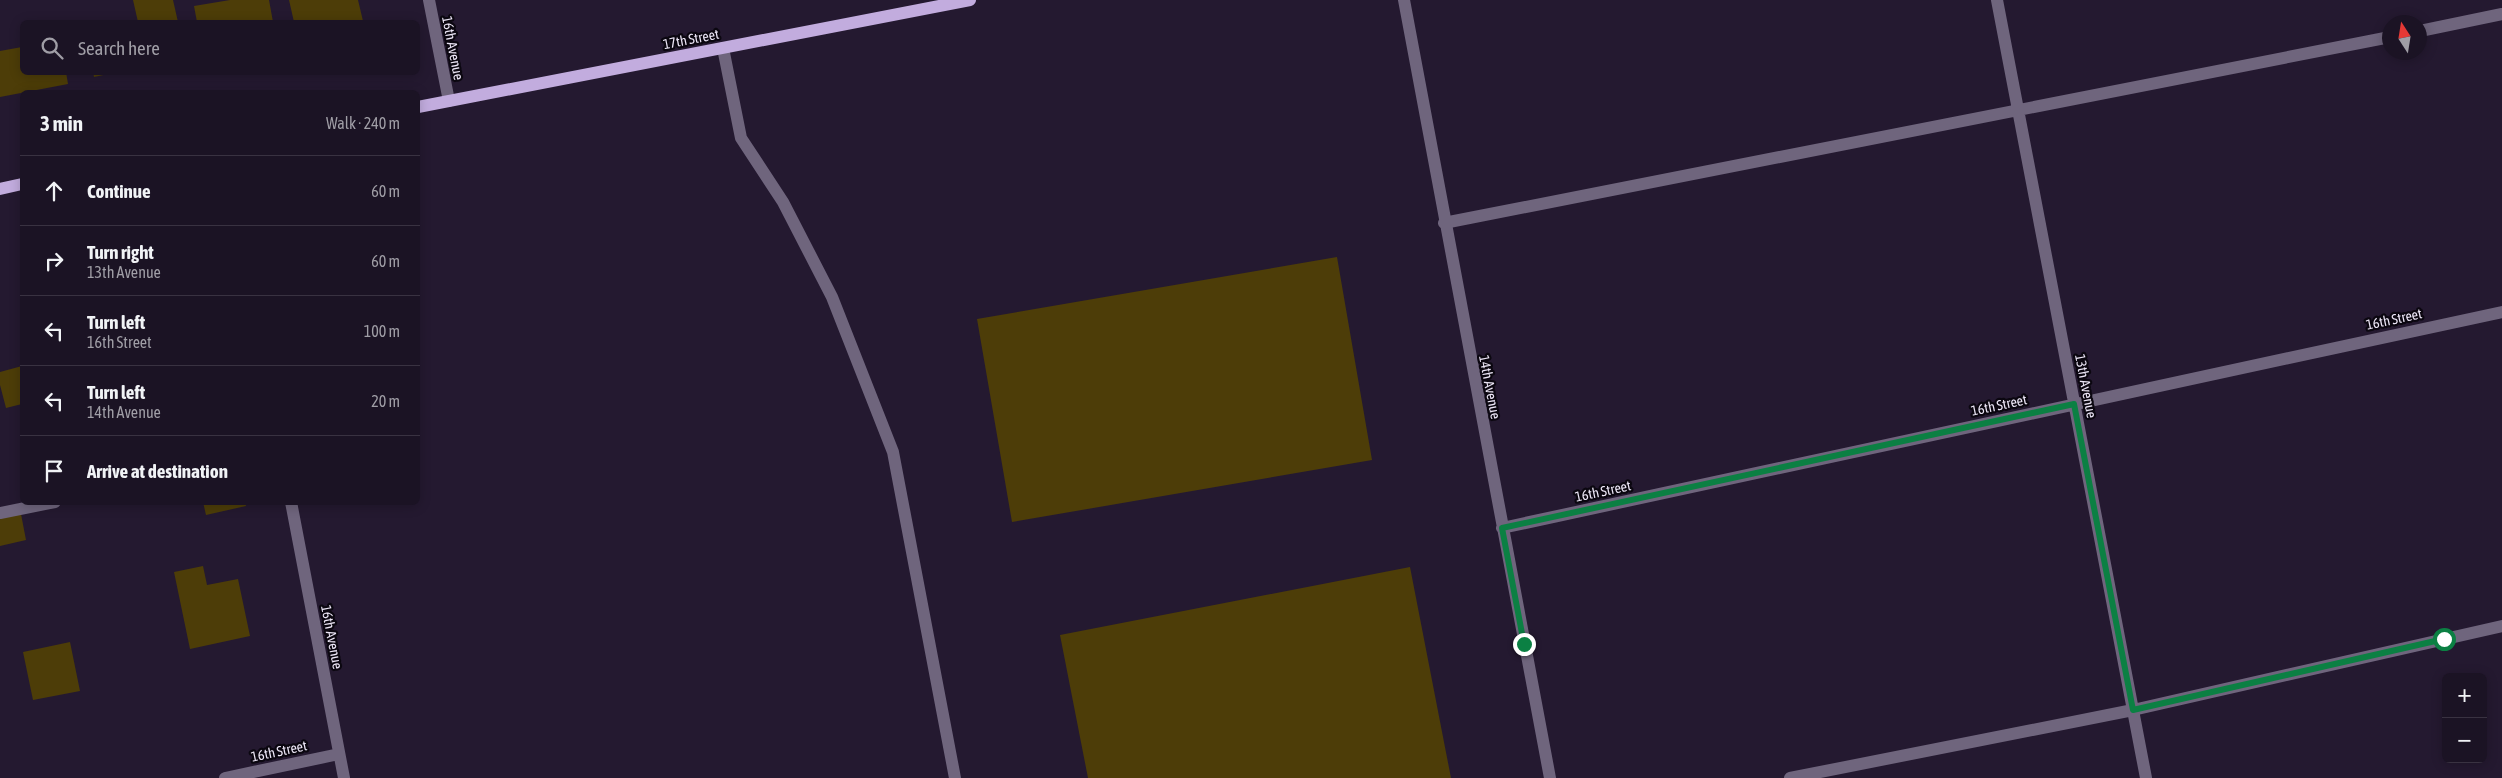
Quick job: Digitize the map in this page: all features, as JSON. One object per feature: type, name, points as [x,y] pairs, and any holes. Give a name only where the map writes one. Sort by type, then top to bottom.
[{"type":"main road","name":"17th Street","points":[[420,107],[970,0]]},
{"type":"main road","points":[[0,189],[20,184]]},
{"type":"street","name":"16th Avenue","points":[[429,0],[449,101]]},
{"type":"street","name":"14th Avenue","points":[[1404,0],[1444,223],[1550,778]]},
{"type":"street","name":"13th Avenue","points":[[1997,0],[2146,778]]},
{"type":"street","points":[[2427,30],[2502,14]]},
{"type":"street","points":[[1444,223],[2382,39]]},
{"type":"street","points":[[723,48],[741,138],[783,202],[832,296],[893,452],[955,778]]},
{"type":"street","name":"16th Street","points":[[1502,528],[2502,312]]},
{"type":"street","points":[[0,513],[40,505]]},
{"type":"street","name":"16th Avenue","points":[[292,505],[344,778]]},
{"type":"street","points":[[1790,778],[2133,710],[2502,626]]},
{"type":"street","name":"16th Street","points":[[225,778],[339,754]]},
{"type":"building","points":[[133,0],[173,0],[178,20],[138,20]]},
{"type":"building","points":[[230,0],[269,0],[273,20],[197,20],[194,6]]},
{"type":"building","points":[[289,0],[358,0],[363,20],[294,20]]},
{"type":"building","points":[[20,47],[20,75],[66,75],[68,84],[37,90],[20,90],[20,93],[0,97],[0,51]]},
{"type":"building","points":[[1337,257],[1372,460],[1012,522],[977,319]]},
{"type":"building","points":[[20,367],[20,404],[6,408],[0,385],[0,372]]},
{"type":"building","points":[[204,505],[246,506],[206,515]]},
{"type":"building","points":[[21,514],[26,540],[0,546],[0,518]]},
{"type":"building","points":[[203,566],[207,585],[238,579],[250,636],[190,649],[174,572]]},
{"type":"building","points":[[1410,567],[1451,778],[1088,778],[1060,635]]},
{"type":"building","points":[[70,642],[80,691],[33,700],[23,652]]},
{"type":"route","points":[[1524,644],[1502,528],[2074,404],[2133,710],[2444,639]]}]
